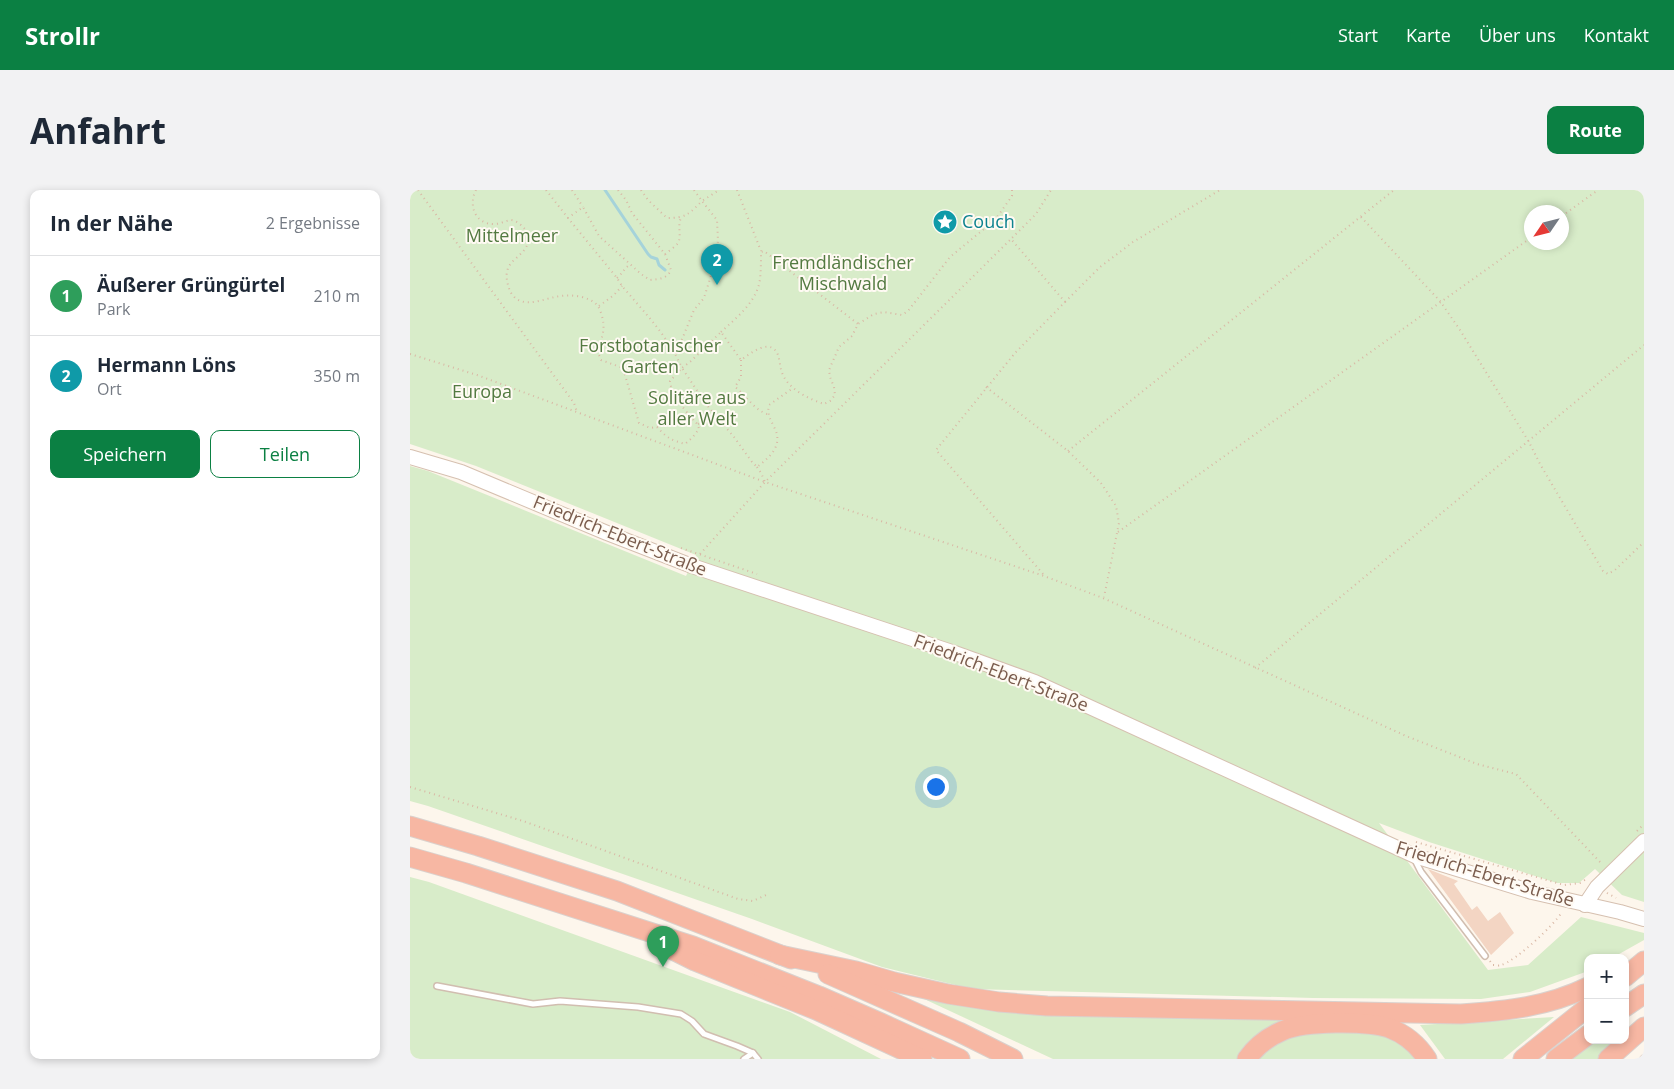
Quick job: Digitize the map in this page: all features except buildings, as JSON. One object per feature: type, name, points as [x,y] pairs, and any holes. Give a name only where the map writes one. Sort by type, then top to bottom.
[{"type":"highway","points":[[410,826],[478,846],[616,892],[780,955],[844,980],[959,1032],[1013,1059]]},
{"type":"highway","points":[[410,857],[466,873],[693,946],[756,970],[960,1059]]},
{"type":"highway","points":[[630,926],[664,946],[696,961],[816,1010],[922,1059]]},
{"type":"highway","points":[[780,955],[856,971],[948,994],[998,1002],[1047,1006],[1461,1014],[1497,1012],[1541,1004],[1584,989]]},
{"type":"highway","points":[[1629,963],[1644,955]]},
{"type":"highway","points":[[1629,974],[1644,961]]},
{"type":"highway","points":[[1629,1005],[1644,994]]},
{"type":"highway","points":[[816,1010],[903,1059]]},
{"type":"highway","points":[[1523,1059],[1584,1010]]},
{"type":"highway","points":[[1247,1059],[1261,1043],[1282,1031],[1307,1024],[1370,1025],[1390,1029],[1404,1035],[1416,1044],[1427,1059]]},
{"type":"highway","points":[[1608,1059],[1644,1028]]},
{"type":"highway","points":[[1556,1059],[1584,1038]]},
{"type":"highway","points":[[1628,1059],[1644,1041]]},
{"type":"main road","name":"Friedrich-Ebert-Straße","points":[[410,456],[461,472],[692,566],[955,653],[1036,682],[1415,856],[1532,892],[1644,919]]},
{"type":"main road","points":[[1585,905],[1597,887],[1644,841]]},
{"type":"lane","points":[[1415,856],[1421,872],[1485,956]]},
{"type":"lane","points":[[437,986],[533,1004],[560,1001],[638,1007],[682,1014],[692,1021],[704,1034],[737,1046],[753,1054],[758,1059]]},
{"type":"lane","points":[[744,1059],[753,1054]]},
{"type":"path","points":[[418,190],[574,403],[577,412]]},
{"type":"path","points":[[476,190],[472,200],[473,208],[477,217],[483,222],[496,224],[510,220],[520,224],[529,234],[527,248],[509,265],[507,273],[510,292],[521,302],[558,296],[574,296],[591,300],[599,306],[604,324],[597,350],[601,360],[623,368],[639,423],[650,428],[657,427],[667,438],[685,444],[700,429],[670,388],[670,381],[749,304],[756,294],[760,280],[761,252],[738,190]]},
{"type":"path","points":[[546,190],[622,286],[646,312],[676,354],[682,368],[713,413],[761,472],[765,482]]},
{"type":"path","points":[[572,190],[599,236],[650,280],[665,278],[670,274],[671,270],[665,254],[632,213],[626,200],[618,190]]},
{"type":"path","points":[[641,190],[648,200],[668,218],[681,218],[719,190]]},
{"type":"path","points":[[676,354],[694,310],[704,298],[714,266],[718,241],[717,220],[694,190]]},
{"type":"path","points":[[742,360],[762,346],[769,347],[778,354],[783,376],[793,388],[814,401],[824,404],[830,401],[835,395],[829,370],[839,347],[852,336],[858,324],[874,314],[884,312],[902,315],[908,311],[950,257],[995,220],[1012,196],[1012,190]]},
{"type":"path","points":[[692,566],[765,482],[1036,214],[1051,190]]},
{"type":"path","points":[[1044,576],[936,450],[1015,352],[1100,267],[1133,242],[1220,190]]},
{"type":"path","points":[[1068,451],[1394,190]]},
{"type":"path","points":[[1569,211],[1598,190]]},
{"type":"path","points":[[568,218],[583,207]]},
{"type":"path","points":[[1361,216],[1440,301],[1460,330],[1603,571],[1608,574],[1615,570],[1644,542]]},
{"type":"path","points":[[665,254],[680,239],[679,223],[681,218]]},
{"type":"path","points":[[1010,239],[1065,302]]},
{"type":"path","points":[[1118,532],[1524,243]]},
{"type":"path","points":[[761,252],[764,251],[858,324]]},
{"type":"path","points":[[617,278],[624,268],[631,264]]},
{"type":"path","points":[[599,306],[614,295],[622,286]]},
{"type":"path","points":[[722,332],[742,360],[740,377],[735,387],[745,395],[757,411],[767,414]]},
{"type":"path","points":[[1255,668],[1644,345]]},
{"type":"path","points":[[410,354],[477,375],[765,482],[1044,576],[1103,598],[1442,751],[1477,764],[1516,774],[1602,864]]},
{"type":"path","points":[[986,387],[1068,451],[1101,483],[1116,506],[1119,524],[1118,532],[1103,598]]},
{"type":"path","points":[[757,467],[775,451],[778,440],[776,430],[767,414],[769,405],[793,388]]},
{"type":"path","points":[[698,424],[708,420],[713,413]]},
{"type":"path","points":[[410,787],[523,821],[738,899],[753,901],[766,895]]},
{"type":"path","points":[[1597,887],[1619,900]]},
{"type":"path","points":[[1485,956],[1493,965],[1500,966],[1507,962],[1539,938],[1552,924],[1561,913],[1564,900]]},
{"type":"green space","points":[[410,190],[1644,190],[1644,902],[1622,895],[1595,869],[1579,883],[1557,883],[1429,842],[1379,823],[1488,970],[1528,965],[1581,917],[1644,933],[1644,940],[1619,954],[1584,954],[1584,972],[1530,992],[1481,999],[1313,998],[972,989],[882,967],[752,919],[410,801],[410,466],[428,471],[686,576],[696,555],[476,466],[410,444]]},
{"type":"green space","points":[[410,877],[429,882],[790,1012],[881,1059],[410,1059]]},
{"type":"green space","points":[[925,996],[1297,1018],[1238,1059],[1053,1059],[922,998]]},
{"type":"green space","points":[[1554,1017],[1503,1059],[1445,1059],[1420,1025]]},
{"type":"green space","points":[[1301,1031],[1376,1031],[1410,1047],[1417,1059],[1256,1059],[1275,1041]]},
{"type":"green space","points":[[1585,1044],[1617,1044],[1602,1059],[1566,1059]]},
{"type":"waterway","points":[[605,190],[648,254],[657,259],[659,265],[665,270]]},
{"type":"place","name":"Couch","points":[[945,222]]},
{"type":"place","name":"Hermann Löns","points":[[717,285]]},
{"type":"place","name":"Äußerer Grüngürtel","points":[[663,967]]},
{"type":"park label","name":"Mittelmeer","points":[[512,236]]},
{"type":"park label","name":"Fremdländischer Mischwald","points":[[843,273]]},
{"type":"park label","name":"Forstbotanischer Garten","points":[[650,356]]},
{"type":"park label","name":"Europa","points":[[482,392]]},
{"type":"park label","name":"Solitäre aus aller Welt","points":[[697,408]]}]
